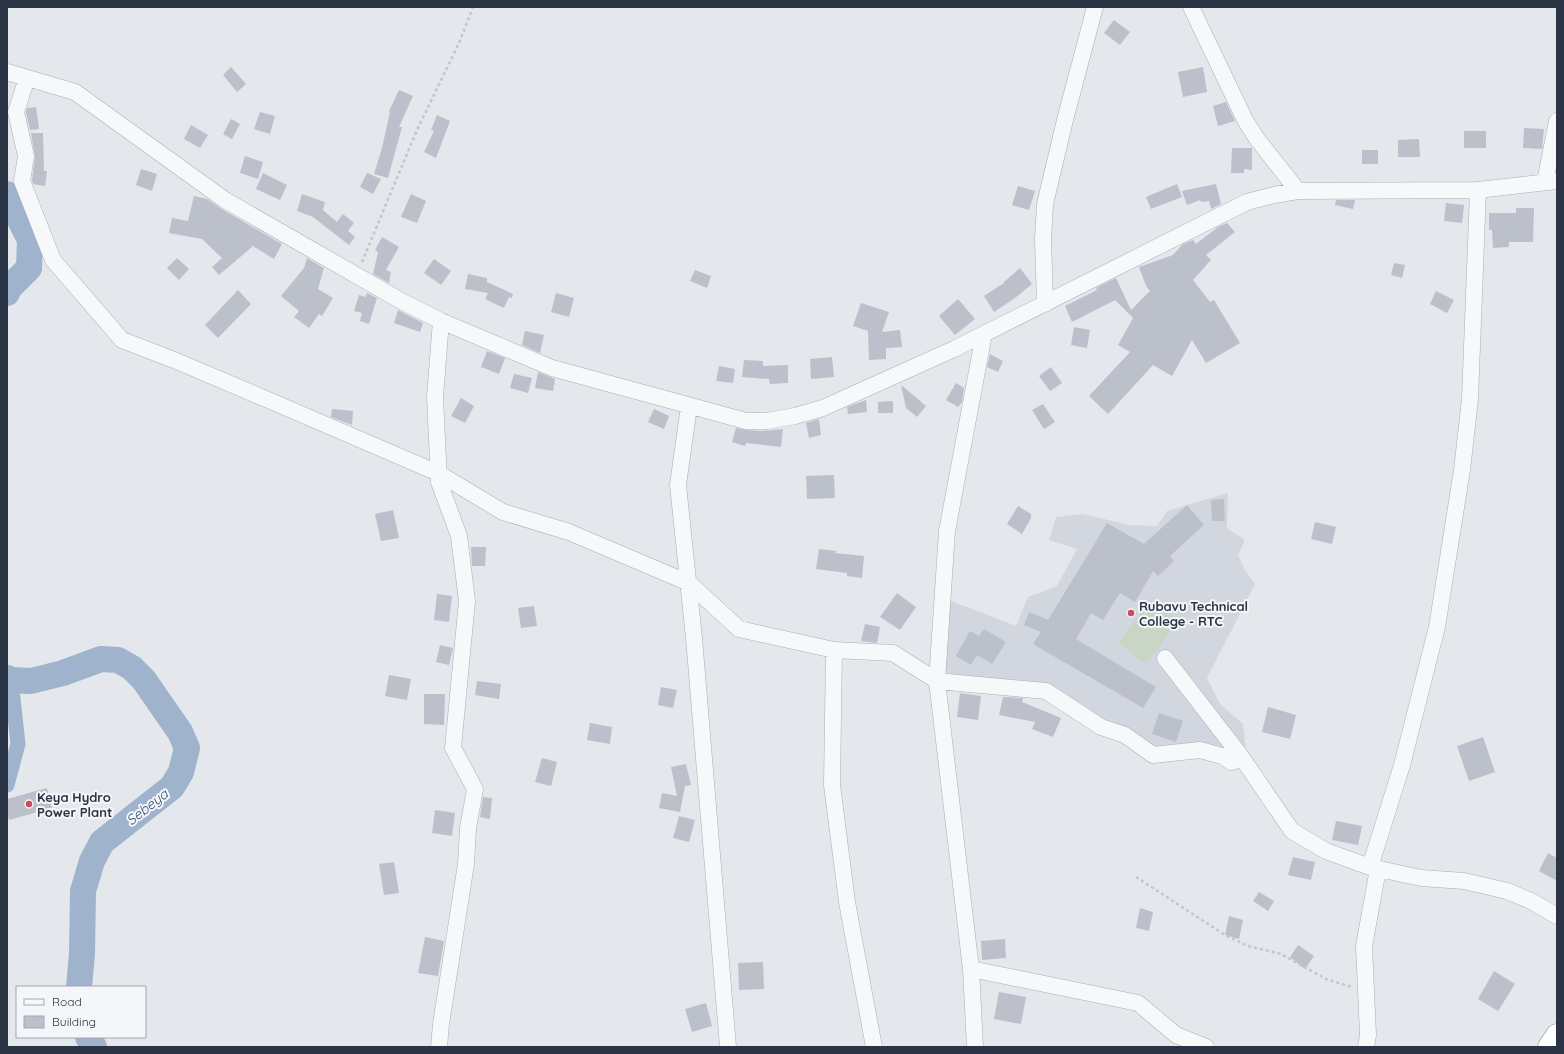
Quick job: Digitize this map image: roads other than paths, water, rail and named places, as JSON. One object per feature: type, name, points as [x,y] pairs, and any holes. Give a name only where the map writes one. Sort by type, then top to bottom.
[{"type":"highway","points":[[1549,1047],[1557,1035]]},
{"type":"street","points":[[1045,304],[1043,239],[1045,204],[1065,120],[1096,7]]},
{"type":"street","points":[[1192,7],[1245,120],[1257,139],[1298,191]]},
{"type":"street","points":[[7,72],[75,92],[225,200],[356,276],[403,302],[441,320],[552,368],[746,421],[767,421],[795,416],[823,408],[984,334],[1247,202],[1298,191],[1478,190],[1551,182],[1557,121]]},
{"type":"street","points":[[27,78],[16,112],[26,156],[22,181],[53,260],[122,340],[174,360],[438,473],[503,512],[570,532],[689,584],[739,629],[834,650],[894,653],[937,681],[1046,691],[1101,727],[1125,735],[1153,755],[1200,750],[1222,756],[1231,762],[1243,759]]},
{"type":"street","points":[[1366,1047],[1368,1035],[1364,946],[1374,868],[1437,627],[1462,470],[1470,399],[1478,190]]},
{"type":"street","points":[[439,1047],[441,1024],[466,864],[468,828],[475,789],[453,748],[467,601],[459,536],[439,482],[438,473],[435,397],[441,320]]},
{"type":"street","points":[[975,1047],[971,969],[937,681],[947,531],[984,334]]},
{"type":"street","points":[[689,406],[678,484],[694,638],[728,1047]]},
{"type":"street","points":[[834,650],[832,785],[847,902],[874,1047]]},
{"type":"street","points":[[1165,658],[1243,759],[1292,831],[1326,851],[1374,868],[1422,878],[1464,881],[1507,891],[1531,901],[1557,916]]},
{"type":"street","points":[[971,969],[1138,1003],[1176,1035],[1206,1047]]},
{"type":"waterway","name":"Sebeya","points":[[7,194],[30,240],[29,268],[9,288],[7,293]]},
{"type":"waterway","name":"Sebeya","points":[[7,678],[11,680],[31,681],[63,673],[101,659],[118,660],[132,668],[144,680],[180,732],[187,748],[181,772],[172,787],[102,842],[92,861],[83,891],[82,954],[79,986]]},
{"type":"waterway","points":[[7,785],[18,744],[11,680]]},
{"type":"waterway","name":"Sebeya","points":[[89,1038],[94,1047]]},
{"type":"place","name":"Rubavu Technical College - RTC","points":[[1131,613]]},
{"type":"place","name":"Keya Hydro Power Plant","points":[[29,804]]}]
